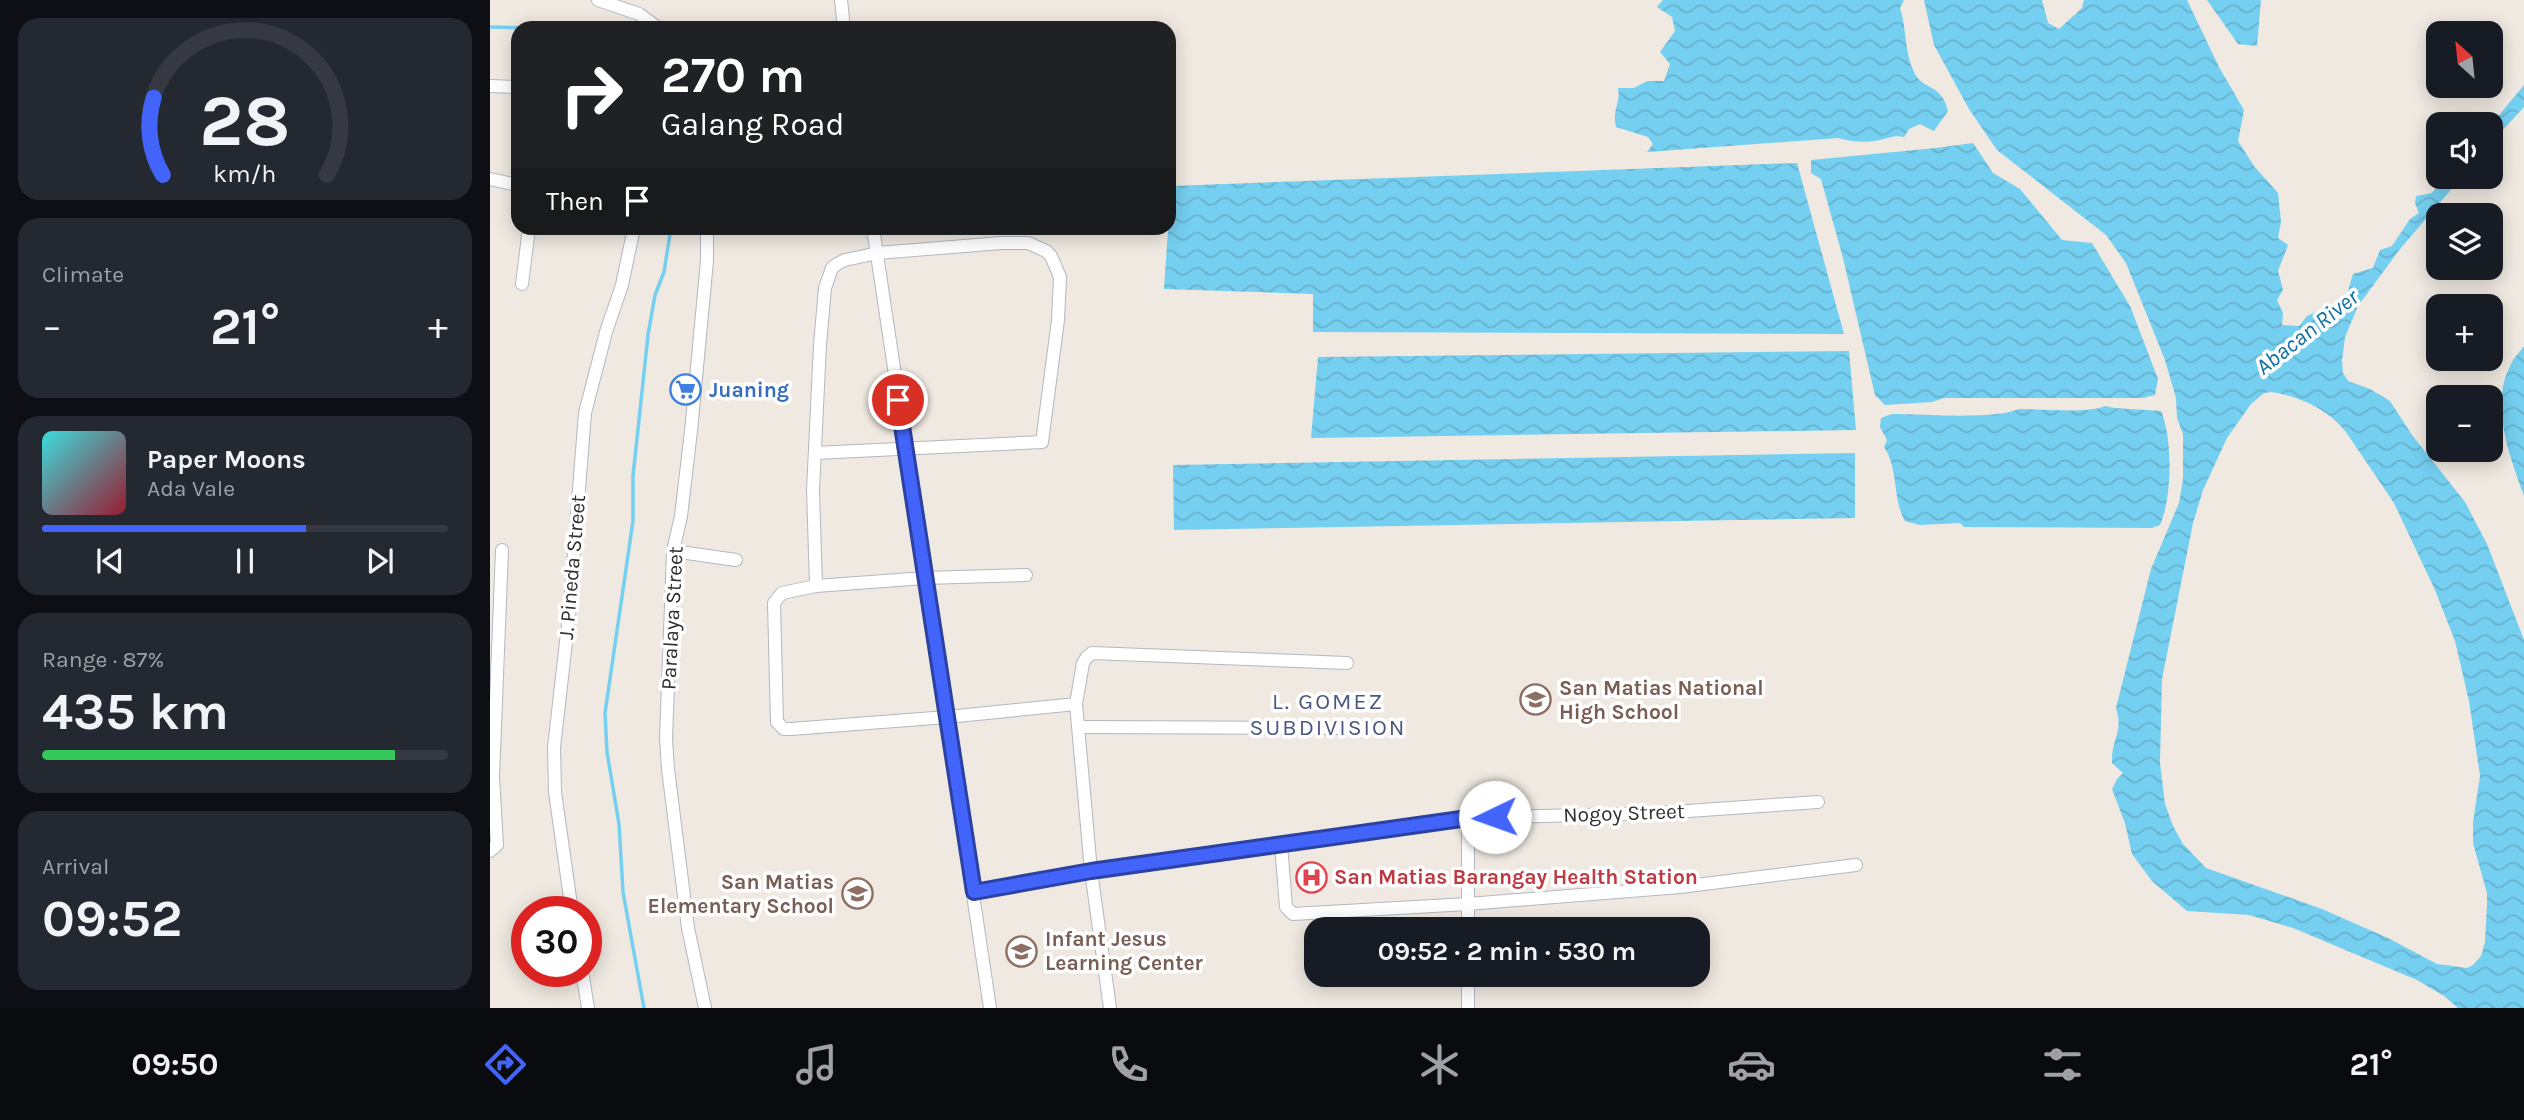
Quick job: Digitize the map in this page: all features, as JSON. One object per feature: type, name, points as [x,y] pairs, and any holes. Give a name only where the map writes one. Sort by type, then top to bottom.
[{"type":"street","points":[[598,0],[621,3],[649,21]]},
{"type":"street","points":[[841,0],[844,21]]},
{"type":"street","points":[[490,86],[511,87]]},
{"type":"street","points":[[490,179],[511,184]]},
{"type":"street","points":[[522,284],[528,235]]},
{"type":"street","name":"J. Pineda Street","points":[[570,896],[555,792],[554,747],[569,616],[584,413],[622,285],[633,235]]},
{"type":"street","name":"Paralaya Street","points":[[705,1008],[693,959],[666,738],[673,551],[681,516],[691,431],[708,235]]},
{"type":"street","points":[[874,235],[990,1008]]},
{"type":"street","points":[[815,453],[1042,442],[1058,320],[1060,277],[1051,256],[1028,243],[1001,243],[878,253],[845,260],[832,268],[825,288],[815,453],[813,490],[816,586]]},
{"type":"street","points":[[490,851],[497,845],[493,777],[502,550]]},
{"type":"street","points":[[673,551],[736,560]]},
{"type":"street","points":[[1026,575],[925,578],[816,586],[782,593],[774,603],[777,722],[779,726],[791,729],[1076,704]]},
{"type":"street","points":[[1110,1008],[1091,871],[1076,704],[1083,663],[1087,657],[1092,653],[1347,663]]},
{"type":"street","points":[[1079,727],[1344,728]]},
{"type":"street","name":"Nogoy Street","points":[[974,892],[1091,871],[1468,818],[1659,813],[1818,802]]},
{"type":"street","points":[[1468,818],[1468,917]]},
{"type":"street","points":[[1281,845],[1286,907],[1293,914],[1468,904],[1680,887],[1856,865]]},
{"type":"street","points":[[585,987],[588,1008]]},
{"type":"street","points":[[1468,987],[1468,1008]]},
{"type":"water","points":[[1663,0],[1904,0],[1900,8],[1914,72],[1941,95],[1948,111],[1934,131],[1920,124],[1909,129],[1904,137],[1875,141],[1838,138],[1647,152],[1653,144],[1648,137],[1616,127],[1615,115],[1618,88],[1634,88],[1647,81],[1664,81],[1670,64],[1660,52],[1675,31],[1672,17],[1657,7]]},
{"type":"water","name":"Abacan River","points":[[1924,0],[2042,0],[2048,23],[2059,29],[2082,8],[2084,0],[2187,0],[2219,67],[2244,110],[2238,141],[2254,166],[2278,193],[2281,222],[2278,238],[2288,245],[2278,271],[2283,290],[2277,300],[2283,313],[2282,325],[2299,326],[2307,316],[2346,298],[2353,274],[2373,268],[2380,250],[2392,246],[2410,219],[2419,213],[2415,203],[2416,196],[2432,193],[2435,189],[2452,189],[2440,203],[2426,203],[2426,219],[2358,306],[2345,337],[2343,373],[2348,381],[2370,389],[2390,401],[2426,453],[2426,462],[2433,462],[2465,502],[2487,544],[2524,640],[2524,1008],[2458,1008],[2417,980],[2293,928],[2249,915],[2187,911],[2152,881],[2132,854],[2125,823],[2112,789],[2123,773],[2112,763],[2119,724],[2116,708],[2151,569],[2179,503],[2183,479],[2183,434],[2177,418],[2176,398],[2165,360],[2126,263],[2106,235],[1997,150],[1969,109],[1934,45]],"holes":[[[2271,392],[2302,400],[2322,410],[2339,424],[2394,503],[2435,590],[2455,641],[2469,701],[2480,776],[2473,822],[2473,843],[2487,893],[2485,942],[2481,956],[2467,968],[2437,964],[2388,938],[2322,909],[2206,868],[2183,844],[2165,804],[2160,763],[2162,679],[2193,523],[2203,490],[2227,438],[2251,404],[2264,393]]]},
{"type":"water","points":[[2207,0],[2261,0],[2257,46],[2238,44]]},
{"type":"water","points":[[2524,85],[2524,107],[2503,130],[2502,112]]},
{"type":"water","points":[[1973,143],[1993,173],[2020,189],[2062,240],[2092,243],[2130,306],[2158,379],[2155,395],[2143,398],[1944,398],[1932,402],[1885,405],[1875,395],[1843,258],[1821,179],[1811,173],[1811,160]]},
{"type":"water","points":[[1797,163],[1844,334],[1313,332],[1313,294],[1164,289],[1168,235],[1176,235],[1176,186]]},
{"type":"water","points":[[2524,346],[2524,496],[2508,448],[2503,422],[2503,391],[2512,361]]},
{"type":"water","points":[[1849,351],[1856,430],[1311,438],[1318,357]]},
{"type":"water","points":[[2105,406],[2161,411],[2168,437],[2170,468],[2167,500],[2160,525],[2152,528],[1964,527],[1960,523],[1920,525],[1905,521],[1898,503],[1892,465],[1884,447],[1887,440],[1880,427],[1881,418],[1892,414],[1976,415],[2019,409],[2076,410]]},
{"type":"water","points":[[1855,453],[1855,518],[1174,530],[1173,465]]},
{"type":"waterway","points":[[490,27],[511,28]]},
{"type":"waterway","points":[[644,1008],[623,892],[619,824],[607,752],[605,713],[633,521],[633,476],[648,335],[655,295],[664,272],[670,235]]},
{"type":"place","name":"Juaning","points":[[686,390]]},
{"type":"place","name":"San Matias National High School","points":[[1536,700]]},
{"type":"place","name":"San Matias Barangay Health Station","points":[[1311,877]]},
{"type":"place","name":"San Matias Elementary School","points":[[857,894]]},
{"type":"place","name":"Infant Jesus Learning Center","points":[[1022,951]]},
{"type":"district","name":"L. GOMEZ SUBDIVISION","points":[[1328,714]]},
{"type":"route","points":[[898,400],[974,892],[1091,871],[1468,818],[1495,817]]}]
